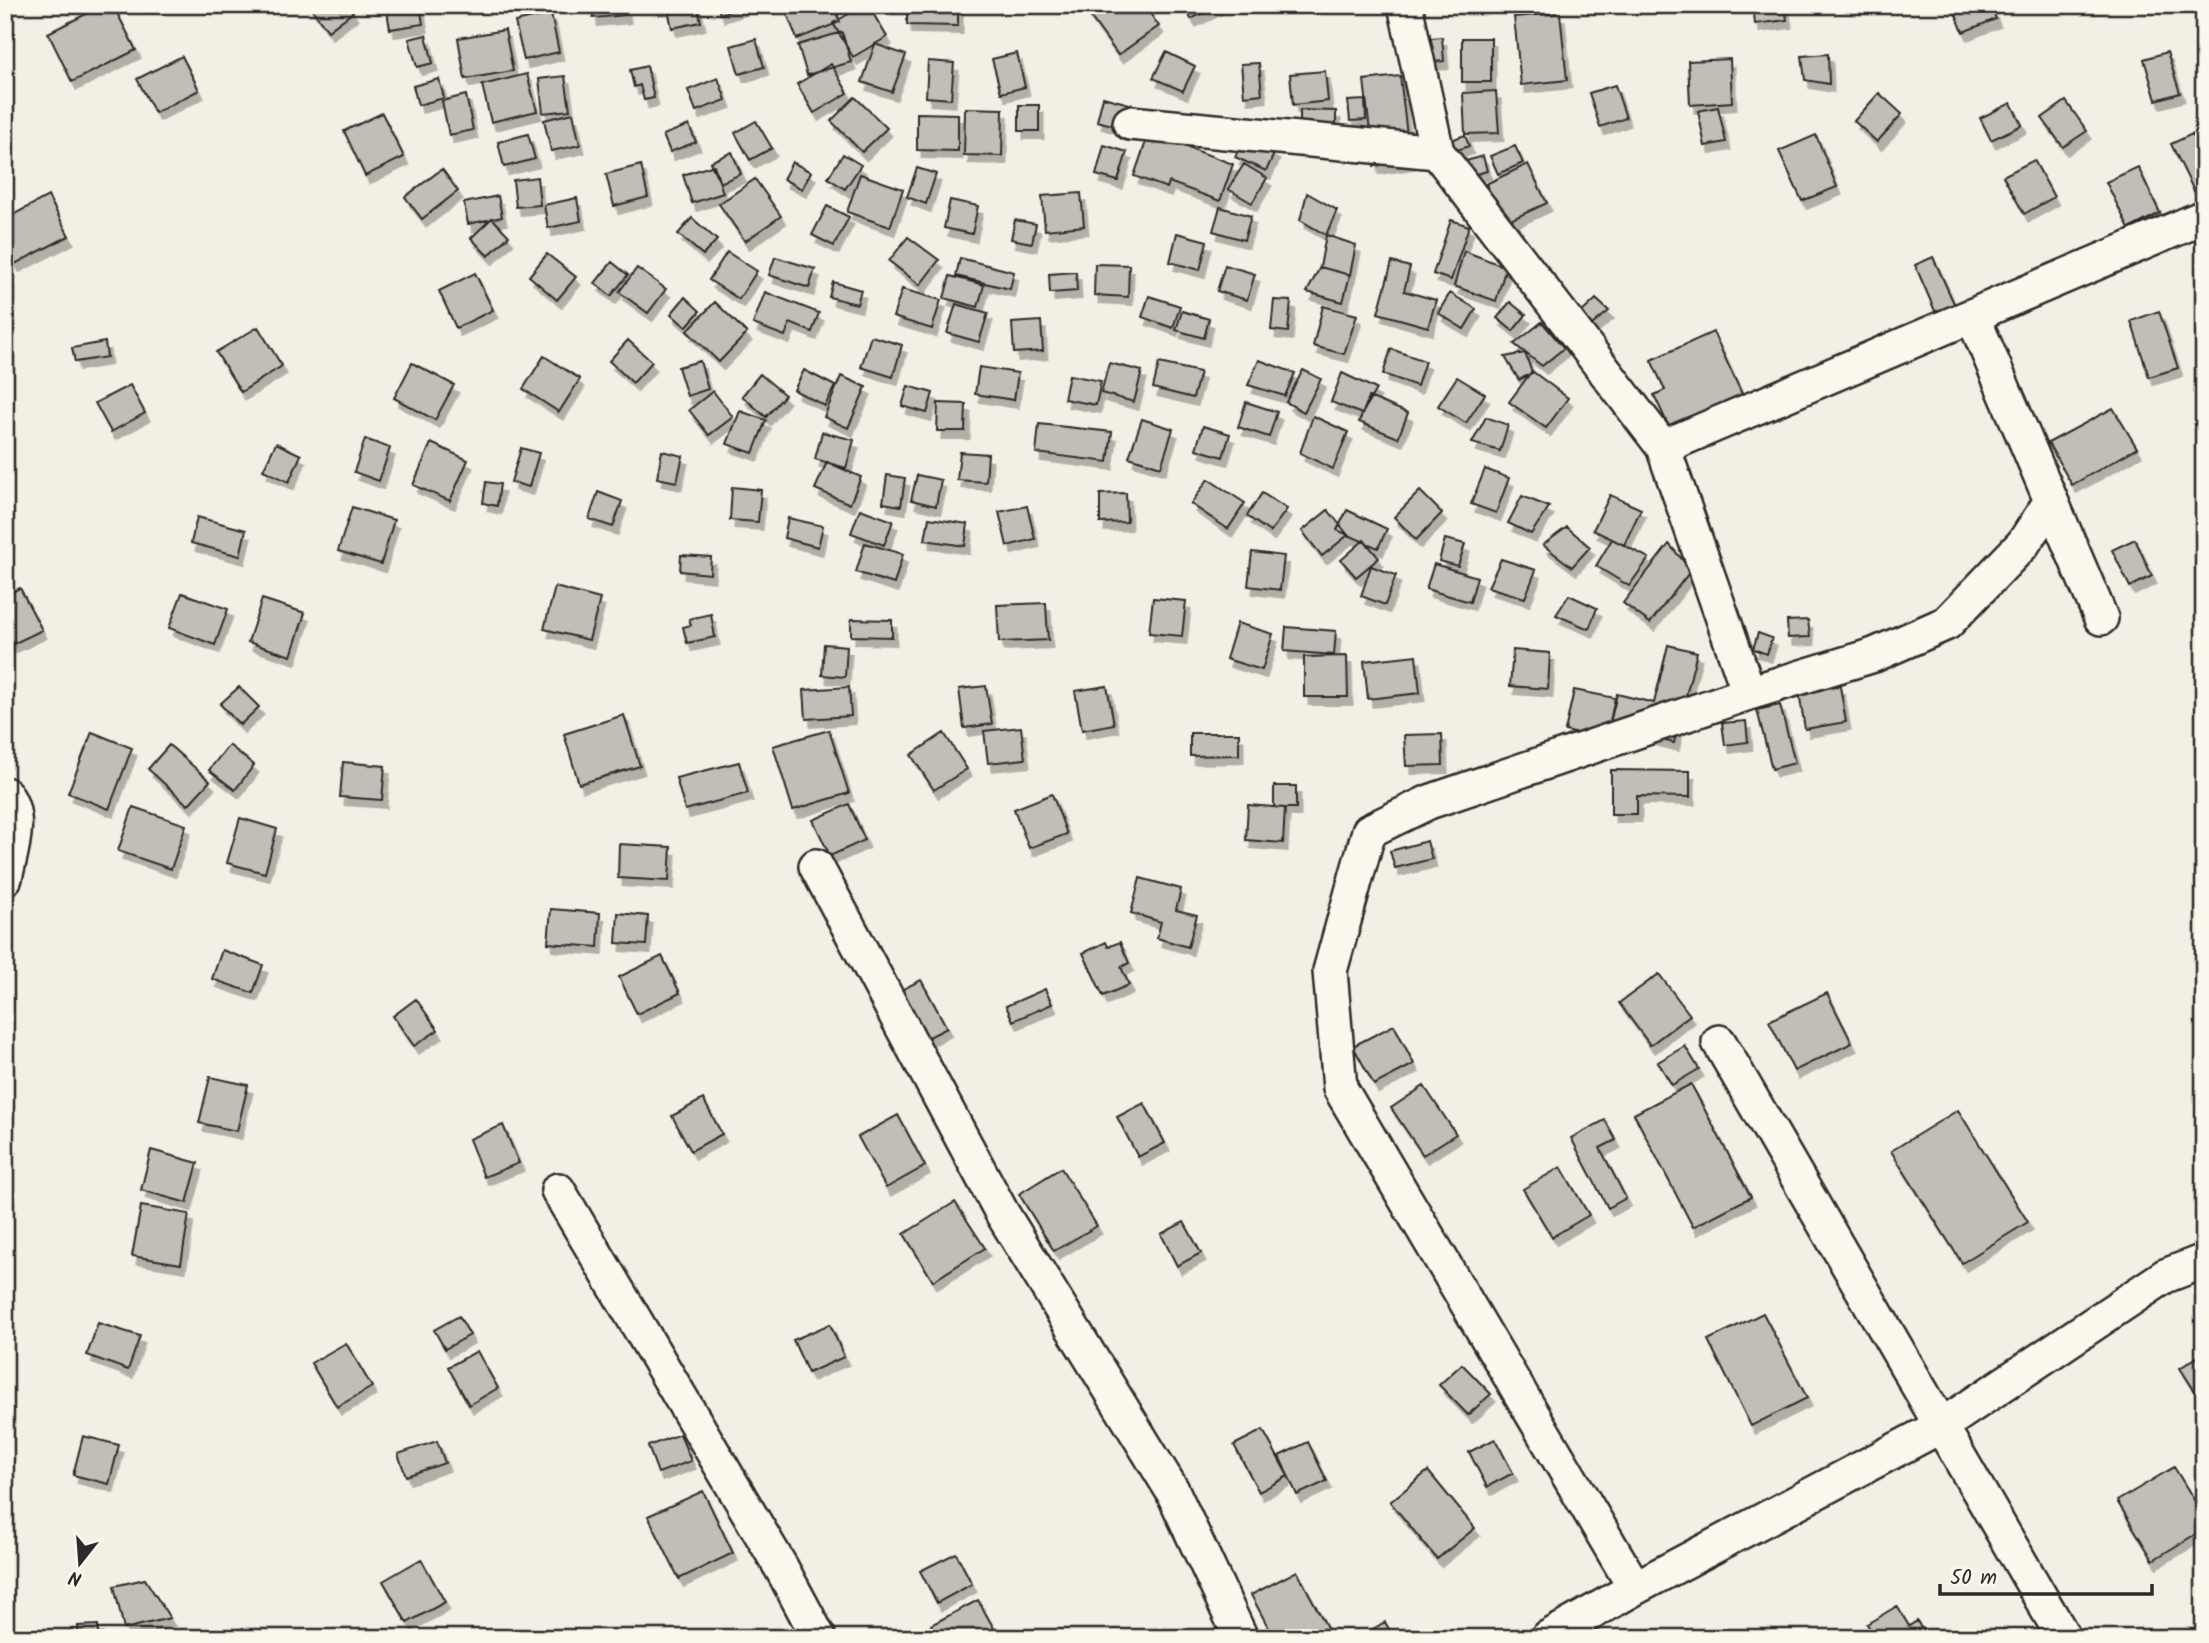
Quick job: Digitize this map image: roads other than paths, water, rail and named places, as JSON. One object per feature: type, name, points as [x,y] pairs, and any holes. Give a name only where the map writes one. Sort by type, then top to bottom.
[{"type":"street","points":[[1405,5],[1437,152],[1663,447],[1749,693]]},
{"type":"street","points":[[1130,123],[1437,152]]},
{"type":"street","points":[[1663,447],[2204,217]]},
{"type":"street","points":[[1973,317],[2101,618]]},
{"type":"street","points":[[1635,1588],[1340,1088],[1330,971],[1369,831],[1429,802],[1749,693],[1874,655],[1947,623],[2023,544],[2051,500]]},
{"type":"street","points":[[5,794],[16,828],[5,878]]},
{"type":"street","points":[[816,866],[1002,1213],[1172,1490],[1241,1638]]},
{"type":"street","points":[[1719,1042],[2064,1638]]},
{"type":"street","points":[[558,1190],[782,1569],[819,1638]]},
{"type":"street","points":[[1547,1638],[1635,1588],[1941,1426],[2165,1276],[2204,1261]]}]
